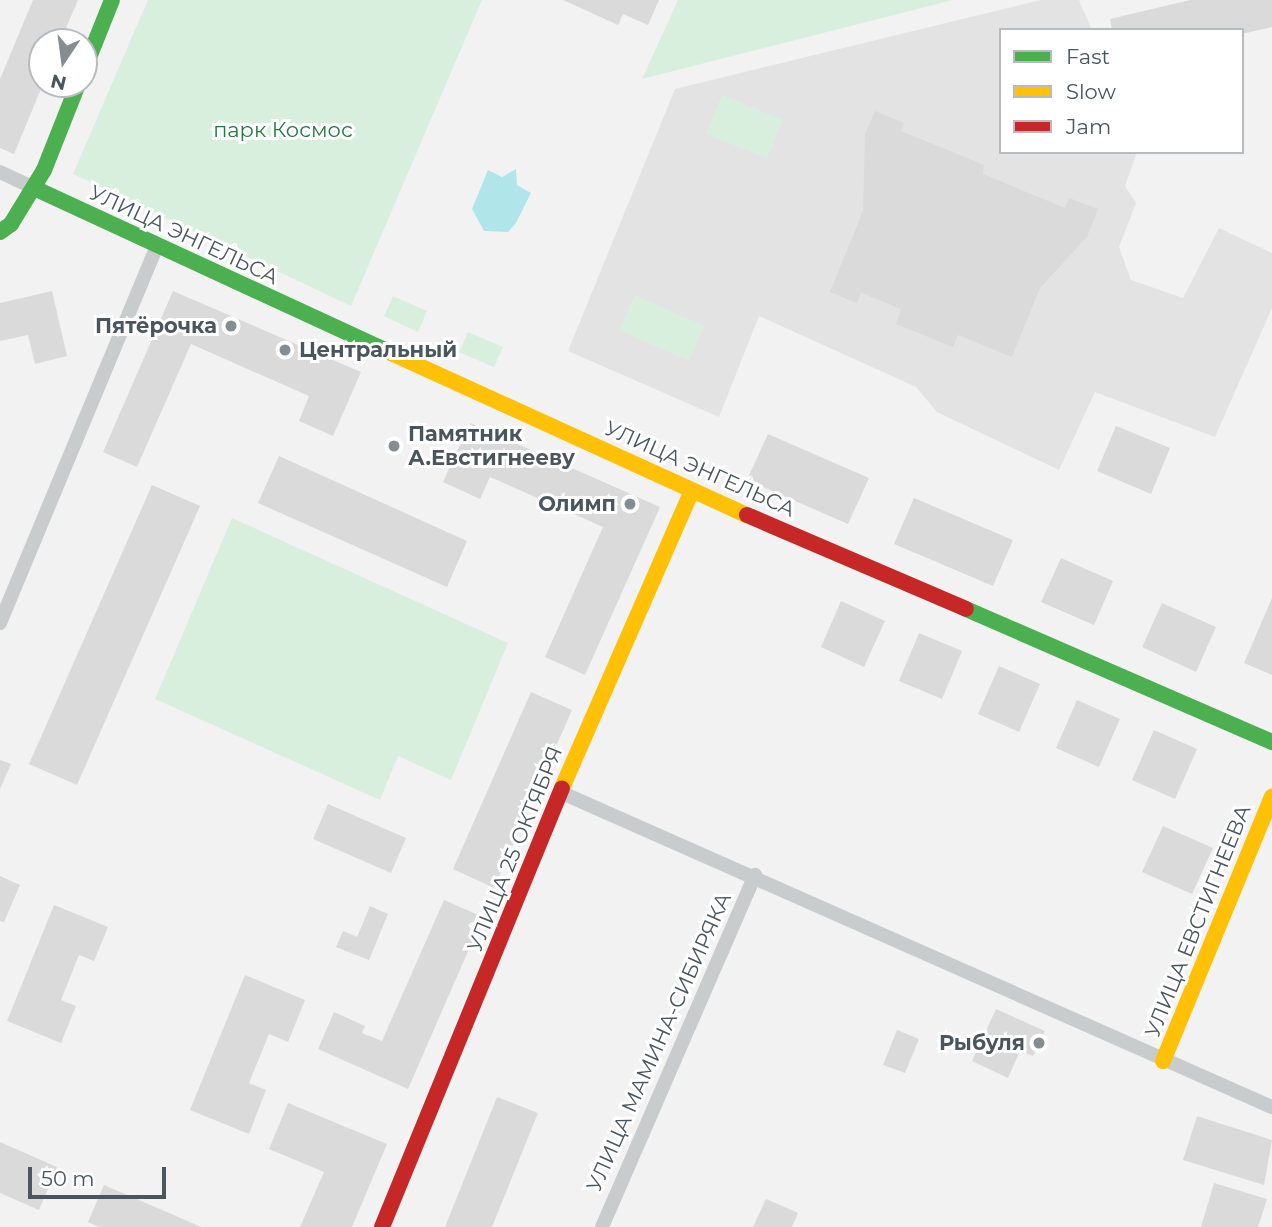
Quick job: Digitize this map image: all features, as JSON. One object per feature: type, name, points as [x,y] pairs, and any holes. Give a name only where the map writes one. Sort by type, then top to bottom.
[{"type":"main road","points":[[98,35],[112,0]]},
{"type":"main road","points":[[0,232],[34,188],[72,98]]},
{"type":"main road","name":"УЛИЦА ЭНГЕЛЬСА","points":[[34,188],[692,491],[1272,742]]},
{"type":"main road","name":"УЛИЦА 25 ОКТЯБРЯ","points":[[382,1227],[560,792],[692,491]]},
{"type":"main road","name":"УЛИЦА ЕВСТИГНЕЕВА","points":[[1163,1061],[1272,797]]},
{"type":"street","name":"УЛИЦА ЭНГЕЛЬСА","points":[[0,172],[34,188]]},
{"type":"street","points":[[0,623],[157,246]]},
{"type":"street","points":[[560,792],[755,875],[1163,1061],[1272,1107]]},
{"type":"street","name":"УЛИЦА МАМИНА-СИБИРЯКА","points":[[602,1227],[755,875]]},
{"type":"shaded area","points":[[1041,0],[1079,0],[1091,28],[999,28],[999,154],[1136,154],[1125,186],[1136,203],[1119,247],[1131,280],[1183,298],[1219,228],[1272,253],[1272,308],[1215,437],[1095,392],[1059,470],[937,412],[916,387],[759,316],[719,417],[568,351],[675,89]]},
{"type":"green space","name":"парк Космос","points":[[148,0],[482,0],[351,306],[73,174]]},
{"type":"green space","points":[[678,0],[953,0],[642,79]]},
{"type":"green space","points":[[722,95],[783,120],[767,158],[706,134]]},
{"type":"green space","points":[[635,295],[704,326],[689,361],[619,330]]},
{"type":"green space","points":[[393,296],[427,311],[418,332],[384,316]]},
{"type":"green space","points":[[468,332],[503,347],[494,367],[459,352]]},
{"type":"green space","points":[[232,518],[508,643],[451,780],[398,756],[380,800],[155,699]]},
{"type":"water","points":[[516,169],[517,185],[531,193],[516,223],[508,232],[484,231],[472,209],[488,170],[502,177]]},
{"type":"building","points":[[33,0],[78,0],[66,28],[28,28],[28,98],[37,98],[14,154],[0,148],[0,79]]},
{"type":"building","points":[[563,0],[659,0],[648,25],[623,14],[618,25]]},
{"type":"building","points":[[1190,0],[1272,0],[1272,27],[1244,34],[1244,28],[1112,28],[1110,19]]},
{"type":"building","points":[[875,111],[904,123],[901,131],[984,165],[983,174],[1065,208],[1069,198],[1098,209],[1087,237],[1040,288],[1012,357],[958,335],[953,347],[896,324],[901,309],[861,293],[857,303],[830,292],[863,211],[865,134]]},
{"type":"building","points":[[52,291],[67,356],[35,364],[28,335],[0,341],[0,303]]},
{"type":"building","points":[[173,291],[361,372],[333,436],[299,421],[309,396],[191,344],[137,467],[103,452]]},
{"type":"building","points":[[470,423],[660,507],[585,675],[545,657],[603,527],[490,477],[480,499],[443,482]]},
{"type":"building","points":[[1116,426],[1170,448],[1151,494],[1097,471]]},
{"type":"building","points":[[768,434],[869,478],[848,524],[747,480]]},
{"type":"building","points":[[279,456],[467,541],[447,587],[258,503]]},
{"type":"building","points":[[152,485],[200,506],[77,785],[29,764]]},
{"type":"building","points":[[914,498],[1013,540],[993,586],[894,544]]},
{"type":"building","points":[[1061,558],[1113,581],[1094,625],[1041,602]]},
{"type":"building","points":[[1272,598],[1272,675],[1244,663]]},
{"type":"building","points":[[841,601],[885,621],[864,667],[821,647]]},
{"type":"building","points":[[1162,603],[1216,627],[1196,672],[1142,647]]},
{"type":"building","points":[[919,633],[962,651],[942,699],[899,681]]},
{"type":"building","points":[[999,666],[1040,684],[1019,732],[978,714]]},
{"type":"building","points":[[531,692],[572,710],[494,888],[453,869]]},
{"type":"building","points":[[1077,700],[1120,719],[1099,767],[1056,748]]},
{"type":"building","points":[[1154,730],[1197,749],[1175,799],[1132,780]]},
{"type":"building","points":[[0,760],[11,764],[0,789]]},
{"type":"building","points":[[328,804],[406,838],[391,873],[313,839]]},
{"type":"building","points":[[1163,826],[1213,848],[1192,894],[1142,872]]},
{"type":"building","points":[[0,876],[20,885],[4,922],[0,921]]},
{"type":"building","points":[[444,900],[483,917],[408,1089],[318,1049],[334,1012],[365,1026],[362,1033],[382,1041]]},
{"type":"building","points":[[54,905],[108,927],[94,961],[79,955],[61,1000],[76,1006],[61,1043],[7,1021]]},
{"type":"building","points":[[370,906],[388,914],[369,960],[336,947],[343,931],[357,937]]},
{"type":"building","points":[[245,975],[305,1000],[288,1042],[269,1034],[249,1083],[266,1090],[249,1134],[190,1110]]},
{"type":"building","points":[[996,1009],[1045,1031],[1033,1056],[1020,1051],[1008,1078],[972,1061]]},
{"type":"building","points":[[897,1030],[919,1039],[905,1073],[883,1065]]},
{"type":"building","points":[[497,1097],[538,1113],[492,1227],[445,1227]]},
{"type":"building","points":[[288,1103],[387,1144],[352,1227],[300,1227],[324,1172],[269,1149]]},
{"type":"building","points":[[1197,1116],[1272,1140],[1264,1185],[1183,1160]]},
{"type":"building","points":[[0,1142],[57,1167],[39,1210],[0,1193]]},
{"type":"building","points":[[1214,1183],[1267,1199],[1258,1227],[1201,1227]]},
{"type":"building","points":[[104,1185],[201,1227],[99,1227],[88,1222]]},
{"type":"building","points":[[766,1199],[798,1213],[792,1227],[753,1227]]},
{"type":"traffic: fast","points":[[98,35],[112,0]]},
{"type":"traffic: fast","points":[[0,232],[11,224],[44,170],[72,98]]},
{"type":"traffic: fast","points":[[34,188],[391,353]]},
{"type":"traffic: fast","points":[[966,609],[1272,742]]},
{"type":"traffic: slow","points":[[391,353],[747,515]]},
{"type":"traffic: slow","points":[[562,788],[692,491]]},
{"type":"traffic: slow","points":[[1163,1061],[1272,797]]},
{"type":"traffic: jam","points":[[747,515],[966,609]]},
{"type":"traffic: jam","points":[[382,1227],[562,788]]},
{"type":"place","name":"Пятёрочка","points":[[231,326]]},
{"type":"place","name":"Центральный","points":[[285,350]]},
{"type":"place","name":"Памятник А.Евстигнееву","points":[[394,446]]},
{"type":"place","name":"Олимп","points":[[630,504]]},
{"type":"place","name":"Рыбуля","points":[[1039,1043]]}]
